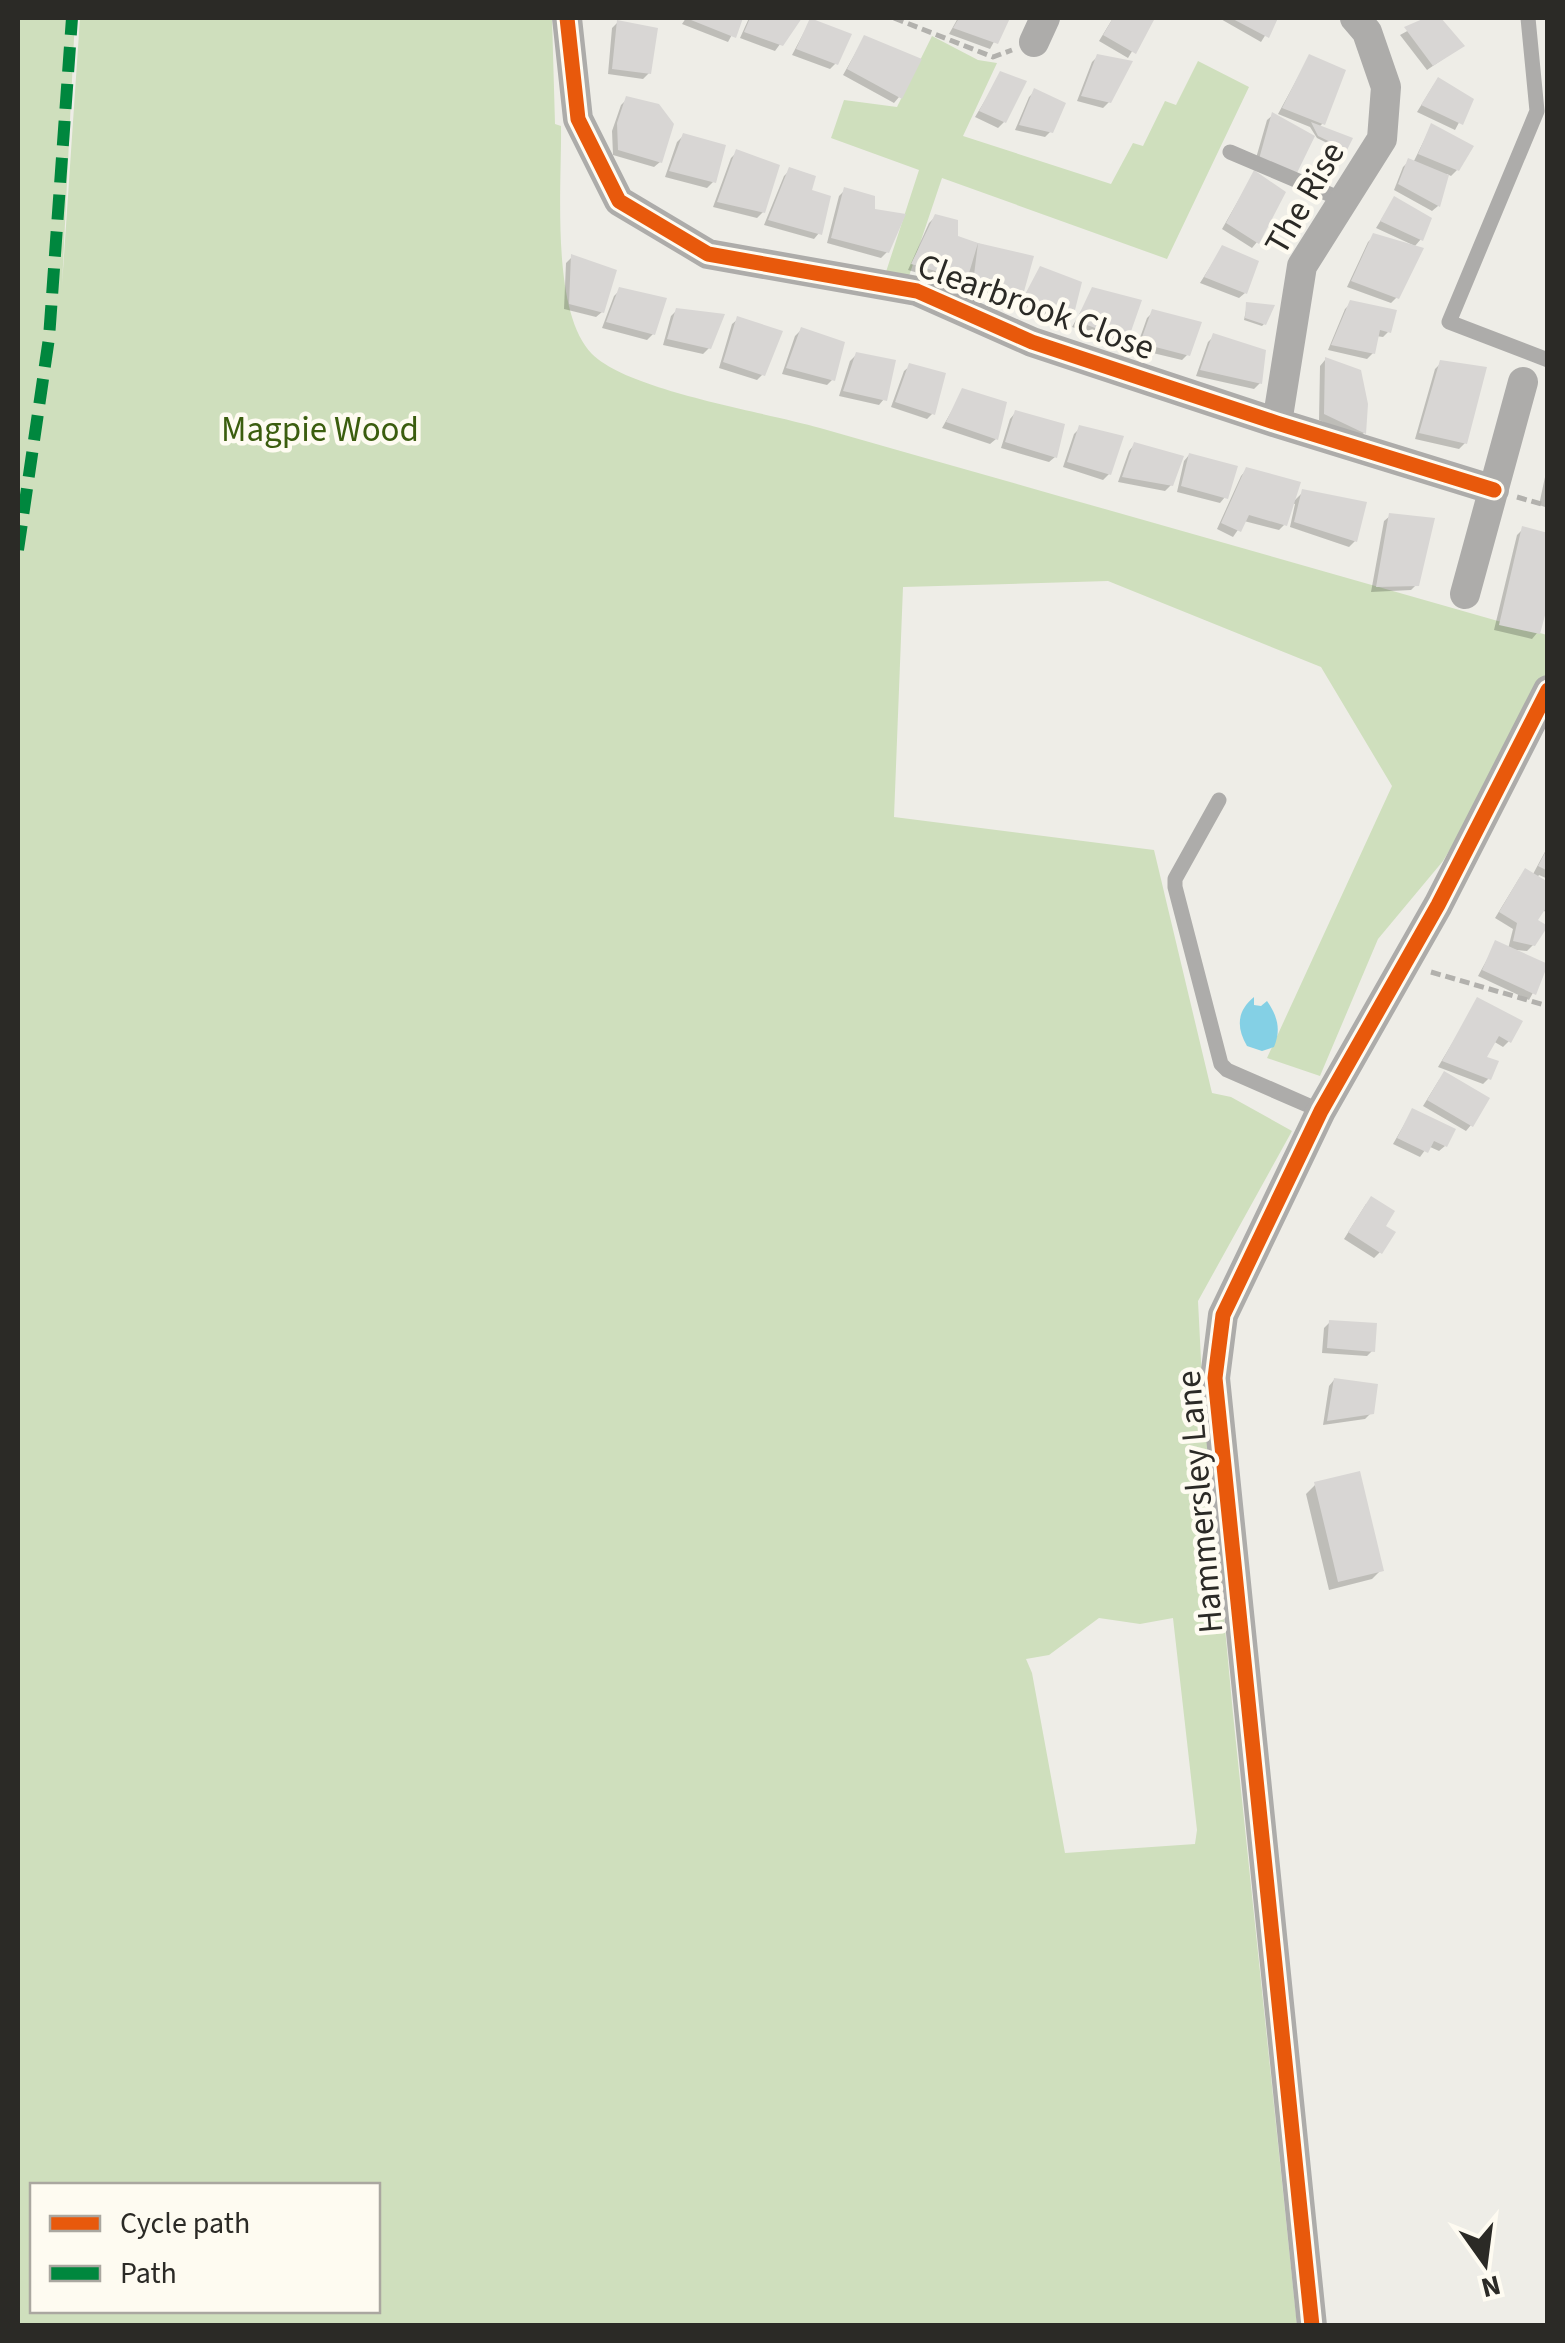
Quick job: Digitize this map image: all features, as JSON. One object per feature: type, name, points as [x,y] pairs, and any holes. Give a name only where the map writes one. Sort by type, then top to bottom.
[{"type":"street","name":"Clearbrook Close","points":[[567,18],[578,119],[619,201],[708,254],[917,291],[1032,342],[1494,490]]},
{"type":"street","name":"The Rise","points":[[1277,423],[1302,266],[1382,139],[1386,88],[1367,32],[1354,18]]},
{"type":"street","points":[[1465,594],[1523,382]]},
{"type":"street","name":"Hammersley Lane","points":[[1312,2326],[1215,1378],[1223,1315],[1321,1111],[1438,905],[1548,690]]},
{"type":"lane","points":[[1528,18],[1537,111],[1450,322],[1548,360]]},
{"type":"lane","points":[[1230,152],[1343,200]]},
{"type":"lane","points":[[1220,800],[1175,879],[1175,887],[1221,1064],[1226,1070],[1321,1111]]},
{"type":"path","points":[[894,18],[993,57],[1039,30]]},
{"type":"path","points":[[1402,970],[1439,972],[1548,1006]]},
{"type":"green space","name":"Magpie Wood","points":[[18,18],[75,18],[62,285],[80,18],[552,18],[555,124],[561,126],[564,278],[579,334],[592,354],[610,367],[699,399],[820,428],[1547,635],[1547,674],[1497,771],[1443,861],[1378,939],[1320,1076],[1267,1058],[1392,786],[1321,667],[1108,581],[903,587],[894,817],[1154,850],[1212,1093],[1231,1097],[1292,1131],[1198,1301],[1233,1714],[1297,2325],[18,2325]],"holes":[[[1099,1618],[1140,1624],[1173,1618],[1197,1830],[1195,1844],[1065,1853],[1032,1673],[1026,1659],[1049,1655]]]},
{"type":"green space","points":[[932,36],[978,60],[997,63],[963,136],[1111,184],[1133,143],[1143,146],[1165,101],[1176,105],[1198,61],[1249,87],[1167,259],[942,178],[907,282],[885,275],[919,170],[831,138],[844,100],[897,107]]},
{"type":"water","points":[[1254,997],[1254,1005],[1261,1006],[1267,1001],[1277,1024],[1274,1047],[1262,1051],[1247,1046],[1240,1026],[1241,1014]]},
{"type":"building","points":[[686,18],[743,18],[736,38]]},
{"type":"building","points":[[750,18],[802,18],[783,46],[744,32]]},
{"type":"building","points":[[810,18],[852,34],[838,65],[796,49]]},
{"type":"building","points":[[959,18],[1010,18],[998,44],[953,28]]},
{"type":"building","points":[[1113,18],[1155,18],[1136,54],[1103,35]]},
{"type":"building","points":[[1231,18],[1278,18],[1269,38]]},
{"type":"building","points":[[1425,18],[1441,18],[1465,46],[1433,66],[1404,27]]},
{"type":"building","points":[[617,20],[658,28],[651,74],[612,69]]},
{"type":"building","points":[[864,35],[922,59],[902,99],[847,69]]},
{"type":"building","points":[[1097,54],[1133,61],[1111,103],[1081,96]]},
{"type":"building","points":[[1309,54],[1346,70],[1325,125],[1282,108]]},
{"type":"building","points":[[1000,71],[1027,81],[1006,123],[979,111]]},
{"type":"building","points":[[1438,77],[1474,99],[1463,125],[1421,105]]},
{"type":"building","points":[[1034,88],[1066,103],[1053,133],[1019,125]]},
{"type":"building","points":[[626,96],[659,104],[674,124],[662,163],[618,150],[617,123]]},
{"type":"building","points":[[1272,112],[1315,136],[1296,175],[1259,159]]},
{"type":"building","points":[[1311,122],[1353,138],[1347,150],[1318,136]]},
{"type":"building","points":[[1431,123],[1474,146],[1459,171],[1418,154]]},
{"type":"building","points":[[683,133],[726,145],[716,183],[669,171]]},
{"type":"building","points":[[736,149],[780,165],[765,213],[717,202]]},
{"type":"building","points":[[1408,158],[1449,175],[1440,207],[1398,184]]},
{"type":"building","points":[[789,167],[816,176],[812,190],[831,196],[822,235],[768,220]]},
{"type":"building","points":[[1254,170],[1286,192],[1259,244],[1226,223]]},
{"type":"building","points":[[844,187],[875,196],[875,209],[906,214],[889,253],[831,238]]},
{"type":"building","points":[[1394,196],[1432,218],[1423,241],[1380,221]]},
{"type":"building","points":[[935,214],[958,220],[958,236],[978,243],[967,280],[911,264]]},
{"type":"building","points":[[1373,233],[1424,248],[1399,299],[1351,281]]},
{"type":"building","points":[[978,243],[1034,256],[1023,295],[973,283]]},
{"type":"building","points":[[1222,245],[1259,261],[1247,294],[1204,277]]},
{"type":"building","points":[[571,254],[617,270],[604,313],[569,304]]},
{"type":"building","points":[[1040,266],[1082,282],[1073,318],[1020,304]]},
{"type":"building","points":[[619,287],[667,298],[655,335],[606,322]]},
{"type":"building","points":[[1092,287],[1142,300],[1128,340],[1076,321]]},
{"type":"building","points":[[1350,300],[1397,310],[1391,333],[1380,330],[1375,354],[1331,345]]},
{"type":"building","points":[[1246,302],[1275,305],[1266,325],[1245,318]]},
{"type":"building","points":[[676,308],[725,314],[711,349],[667,339]]},
{"type":"building","points":[[1152,309],[1202,322],[1190,356],[1140,343]]},
{"type":"building","points":[[737,316],[783,331],[765,376],[723,362]]},
{"type":"building","points":[[801,327],[845,342],[835,381],[786,368]]},
{"type":"building","points":[[1213,333],[1266,350],[1262,384],[1200,370]]},
{"type":"building","points":[[856,352],[896,360],[887,401],[843,391]]},
{"type":"building","points":[[1325,357],[1361,370],[1368,404],[1366,434],[1324,414]]},
{"type":"building","points":[[1440,360],[1487,367],[1467,444],[1419,433]]},
{"type":"building","points":[[909,363],[946,373],[935,415],[895,402]]},
{"type":"building","points":[[962,388],[1007,402],[998,440],[946,422]]},
{"type":"building","points":[[1015,410],[1065,424],[1057,458],[1005,442]]},
{"type":"building","points":[[1079,425],[1124,436],[1111,475],[1067,462]]},
{"type":"building","points":[[1134,442],[1184,456],[1173,486],[1122,477]]},
{"type":"building","points":[[1189,453],[1238,466],[1228,499],[1181,486]]},
{"type":"building","points":[[1246,467],[1301,482],[1287,526],[1249,515],[1241,532],[1221,523]]},
{"type":"building","points":[[1302,489],[1367,502],[1357,542],[1294,522]]},
{"type":"building","points":[[1389,513],[1435,518],[1419,586],[1376,587]]},
{"type":"building","points":[[1522,526],[1548,533],[1548,604],[1540,634],[1499,625]]},
{"type":"building","points":[[1548,847],[1548,871],[1538,866]]},
{"type":"building","points":[[1525,868],[1548,882],[1548,905],[1538,920],[1548,926],[1535,946],[1513,941],[1517,923],[1499,912]]},
{"type":"building","points":[[1495,940],[1548,964],[1536,995],[1482,970]]},
{"type":"building","points":[[1477,997],[1523,1021],[1511,1043],[1499,1036],[1487,1057],[1499,1061],[1491,1080],[1442,1061]]},
{"type":"building","points":[[1444,1071],[1490,1098],[1473,1127],[1427,1100]]},
{"type":"building","points":[[1412,1108],[1456,1129],[1447,1147],[1434,1141],[1428,1153],[1397,1138]]},
{"type":"building","points":[[1371,1196],[1395,1211],[1386,1226],[1396,1232],[1382,1254],[1348,1232]]},
{"type":"building","points":[[1329,1320],[1377,1323],[1375,1352],[1327,1348]]},
{"type":"building","points":[[1334,1378],[1378,1384],[1374,1414],[1327,1421]]},
{"type":"building","points":[[1360,1471],[1384,1571],[1338,1582],[1314,1482]]},
{"type":"marked path","points":[[18,550],[49,338],[72,18]]},
{"type":"cycle path","points":[[567,18],[578,119],[619,201],[708,254],[917,291],[1032,342],[1494,490]]},
{"type":"cycle path","points":[[1312,2326],[1215,1378],[1223,1315],[1321,1111],[1438,905],[1548,690]]}]
